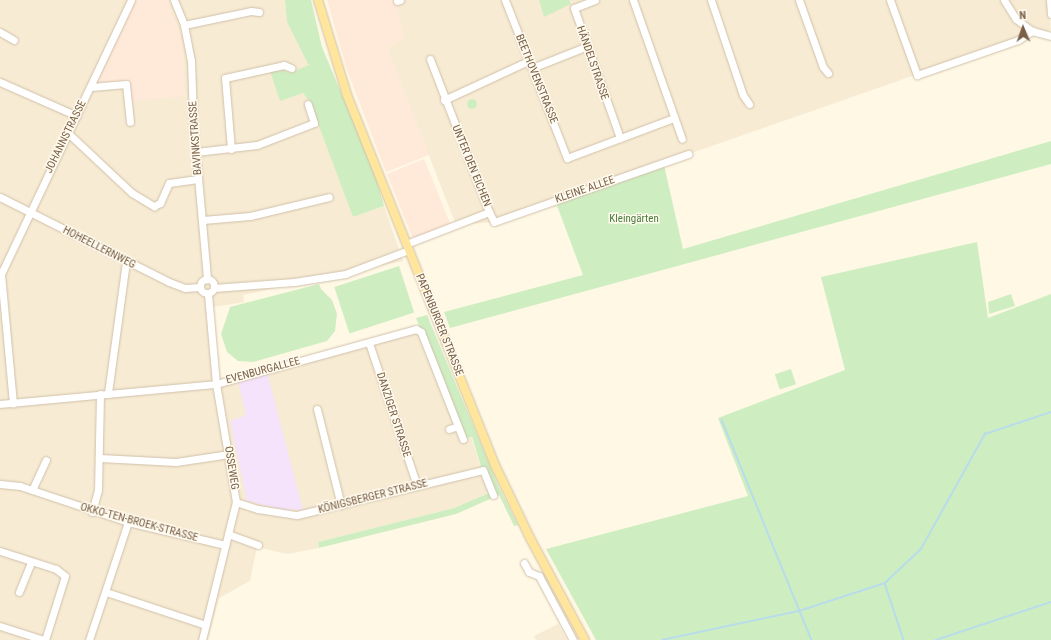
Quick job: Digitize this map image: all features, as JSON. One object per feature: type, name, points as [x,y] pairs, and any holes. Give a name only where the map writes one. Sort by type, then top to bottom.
[{"type":"main road","name":"PAPENBURGER STRASSE","points":[[318,0],[343,84],[495,465],[530,538],[584,640]]},
{"type":"street","name":"JOHANNSTRASSE","points":[[0,274],[91,87],[131,0]]},
{"type":"street","name":"BAVINKSTRASSE","points":[[174,0],[184,25],[191,60],[196,152],[203,220],[206,279]]},
{"type":"street","name":"BEETHOVENSTRASSE","points":[[505,0],[567,158],[620,138]]},
{"type":"street","name":"HÄNDELSTRASSE","points":[[594,0],[574,8],[585,47],[620,138]]},
{"type":"street","points":[[633,0],[682,139]]},
{"type":"street","points":[[711,0],[743,95],[749,104]]},
{"type":"street","points":[[799,0],[823,67],[828,73]]},
{"type":"street","points":[[890,0],[917,75],[1018,40],[1032,31]]},
{"type":"street","points":[[1004,0],[1014,15],[1032,31],[1051,36]]},
{"type":"street","points":[[1050,0],[1051,14]]},
{"type":"street","points":[[184,25],[251,11],[259,12]]},
{"type":"street","points":[[0,32],[14,40]]},
{"type":"street","points":[[532,68],[585,47]]},
{"type":"street","name":"UNTER DEN EICHEN","points":[[408,247],[489,212],[444,100],[430,59]]},
{"type":"street","points":[[444,100],[528,61]]},
{"type":"street","points":[[231,149],[225,78],[284,65],[291,68]]},
{"type":"street","points":[[0,82],[77,116]]},
{"type":"street","points":[[91,87],[126,84],[130,122]]},
{"type":"street","points":[[196,152],[257,145],[314,123],[308,104]]},
{"type":"street","points":[[620,138],[674,118]]},
{"type":"street","points":[[68,133],[132,193],[154,206],[160,203],[169,183],[198,179]]},
{"type":"street","name":"KLEINE ALLEE","points":[[489,212],[494,222],[688,154]]},
{"type":"street","name":"HOHEELLERNWEG","points":[[0,197],[126,262],[180,286],[200,287]]},
{"type":"street","points":[[203,220],[250,216],[328,197]]},
{"type":"street","points":[[214,288],[212,282],[206,279],[202,282],[200,287],[208,294],[214,288],[294,282],[345,274],[408,247]]},
{"type":"street","points":[[92,512],[98,490],[104,393],[126,262]]},
{"type":"street","points":[[0,274],[13,403]]},
{"type":"street","name":"OSSEWEG","points":[[202,640],[236,502],[216,384],[208,294]]},
{"type":"street","name":"EVENBURGALLEE","points":[[0,404],[104,393],[216,384],[414,330],[420,331],[463,440]]},
{"type":"street","name":"DANZIGER STRASSE","points":[[370,343],[417,486]]},
{"type":"street","points":[[317,409],[342,505]]},
{"type":"street","points":[[449,429],[458,426]]},
{"type":"street","points":[[100,458],[176,462],[229,454]]},
{"type":"street","points":[[32,490],[46,460]]},
{"type":"street","name":"KÖNIGSBERGER STRASSE","points":[[236,502],[276,513],[297,515],[483,470],[493,495]]},
{"type":"street","name":"OKKO-TEN-BROEK-STRASSE","points":[[0,484],[32,490],[92,512],[128,522],[225,545]]},
{"type":"street","points":[[89,640],[128,522]]},
{"type":"street","points":[[228,534],[258,545]]},
{"type":"street","points":[[0,551],[56,569],[65,576],[44,640],[0,626]]},
{"type":"street","points":[[19,592],[31,562]]},
{"type":"street","points":[[524,563],[529,572],[539,576],[573,640]]},
{"type":"street","points":[[106,592],[206,625]]},
{"type":"shaded area","points":[[0,0],[285,0],[287,22],[308,64],[310,63],[336,123],[321,128],[353,217],[384,206],[403,261],[243,295],[244,302],[207,308],[213,384],[416,329],[463,439],[471,437],[489,493],[454,508],[318,542],[319,548],[287,554],[257,547],[250,581],[219,598],[208,640],[0,640]]},
{"type":"shaded area","points":[[134,0],[167,0],[179,30],[183,47],[185,96],[130,101],[127,83],[96,84]]},
{"type":"shaded area","points":[[327,0],[395,0],[404,38],[387,48],[429,155],[386,172],[347,70]]},
{"type":"shaded area","points":[[394,0],[1048,0],[1051,30],[1047,32],[1030,25],[1021,38],[494,222],[456,225],[387,48],[404,38]]},
{"type":"shaded area","points":[[424,159],[451,225],[414,240],[387,174]]},
{"type":"shaded area","points":[[267,372],[303,510],[281,509],[247,501],[230,421],[246,415],[238,380]]},
{"type":"shaded area","points":[[558,624],[567,640],[536,640],[534,636]]},
{"type":"green space","points":[[285,0],[311,0],[322,47],[375,174],[384,206],[353,217],[310,102],[303,93],[280,101],[270,71],[280,69],[290,73],[311,64],[308,64],[287,22]]},
{"type":"green space","points":[[539,0],[569,0],[571,4],[544,17]]},
{"type":"green space","points":[[472,99],[477,104],[472,109],[467,104]]},
{"type":"green space","name":"Kleingärten","points":[[1051,141],[1051,164],[450,328],[444,312],[583,275],[556,203],[664,165],[683,249]]},
{"type":"green space","points":[[977,242],[988,318],[1051,294],[1051,640],[596,640],[546,549],[748,496],[718,418],[845,370],[821,277]]},
{"type":"green space","points":[[399,266],[414,313],[349,334],[334,287]]},
{"type":"green space","points":[[319,284],[321,289],[332,300],[337,314],[335,331],[327,341],[253,362],[238,361],[227,352],[221,334],[230,307]]},
{"type":"green space","points":[[1011,294],[1015,306],[989,314],[988,302]]},
{"type":"green space","points":[[427,315],[499,487],[518,525],[514,526],[499,495],[456,514],[319,548],[318,542],[454,508],[489,493],[472,437],[463,439],[416,318]]},
{"type":"green space","points":[[791,369],[796,384],[780,389],[775,374]]},
{"type":"waterway","points":[[662,640],[799,611],[885,583],[921,549],[985,434],[1051,412]]},
{"type":"waterway","points":[[722,420],[812,640]]},
{"type":"waterway","points":[[885,583],[904,640]]},
{"type":"waterway","points":[[936,640],[1051,602]]}]
